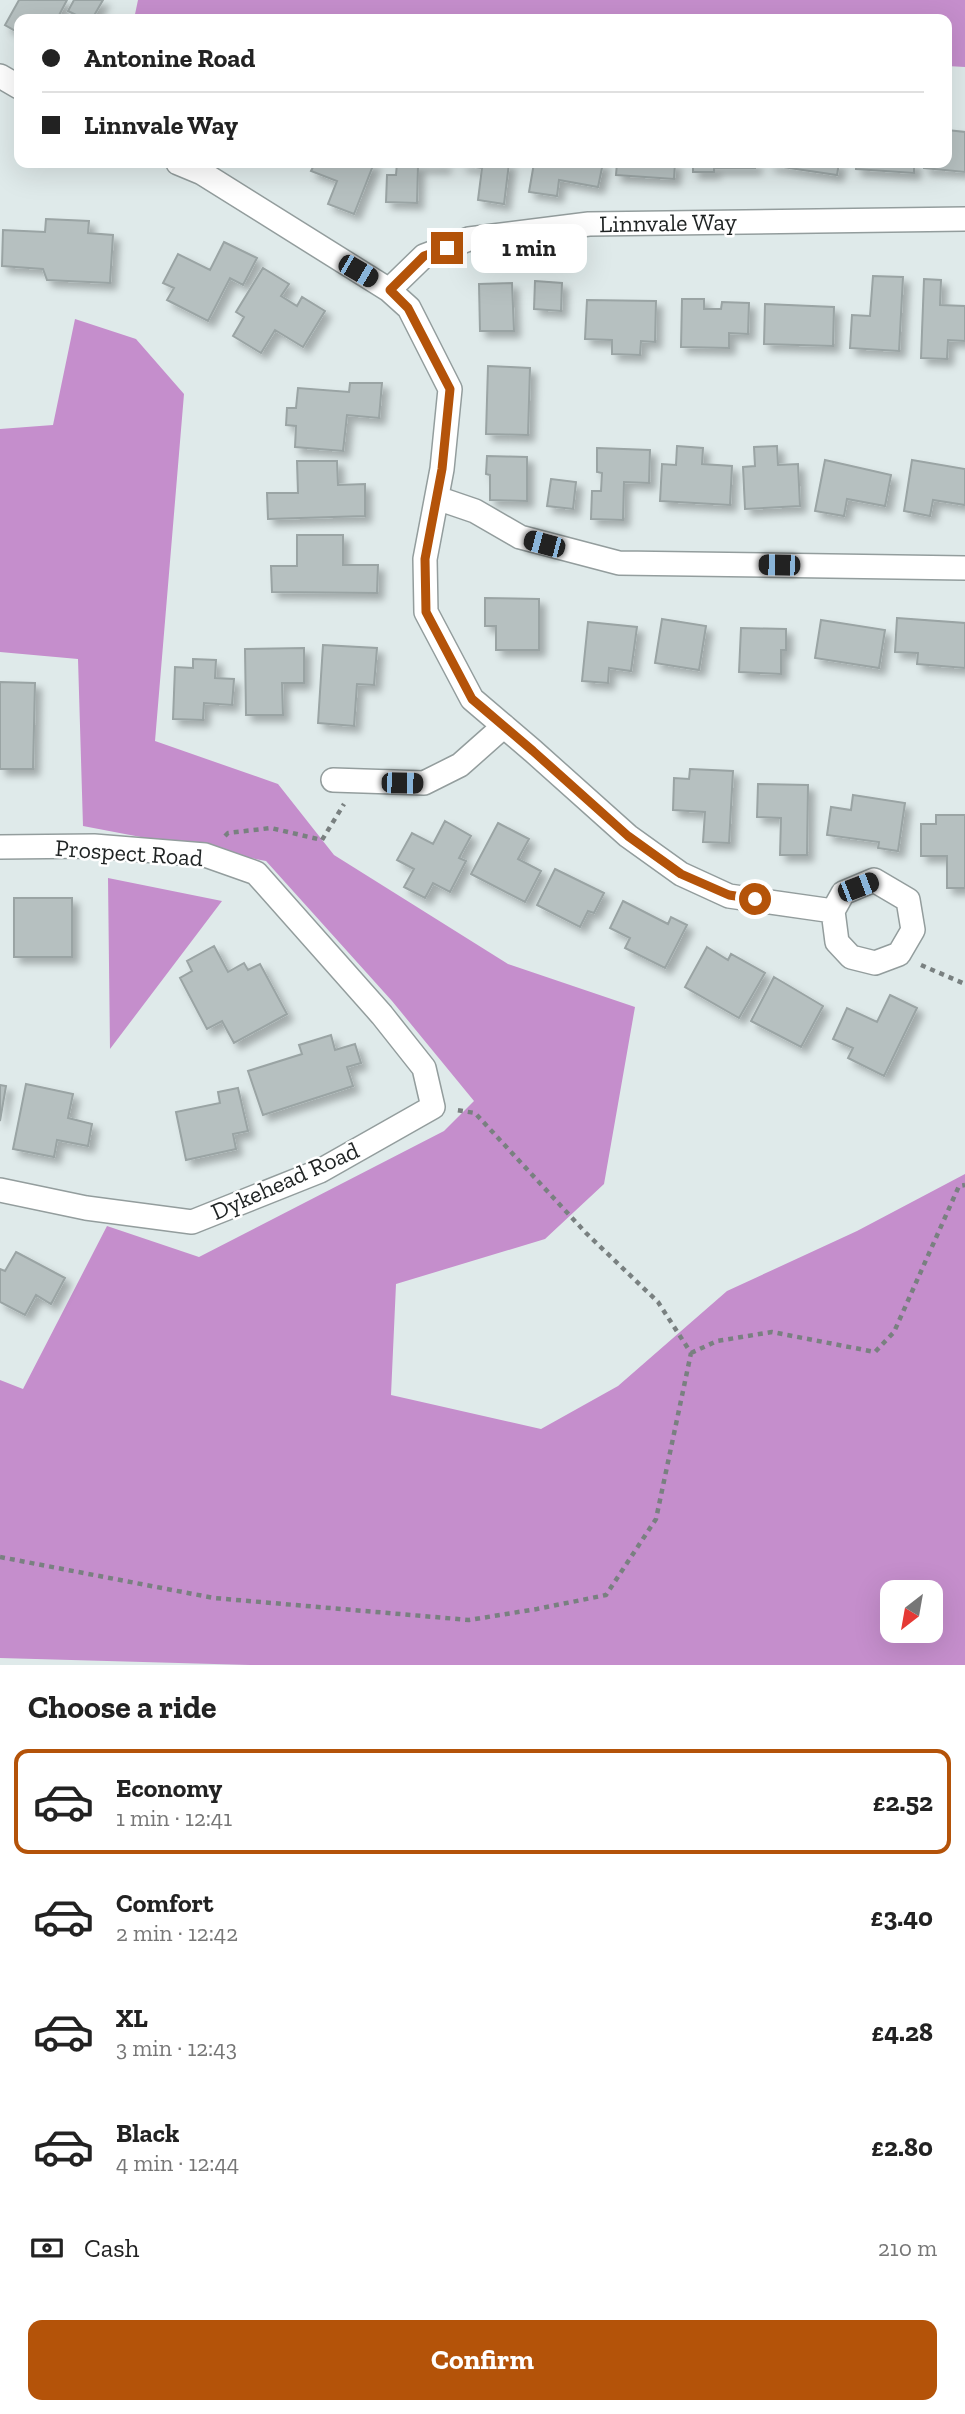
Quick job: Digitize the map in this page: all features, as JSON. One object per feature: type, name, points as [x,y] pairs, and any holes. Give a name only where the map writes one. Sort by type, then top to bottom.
[{"type":"street","points":[[190,168],[390,290],[408,308],[450,389],[442,469],[425,559],[426,612],[472,699],[628,836],[681,874],[729,895],[833,911]]},
{"type":"street","name":"Linnvale Way","points":[[390,290],[424,256],[469,239],[589,224],[965,219]]},
{"type":"street","points":[[437,498],[475,511],[520,537],[619,563],[965,568]]},
{"type":"street","points":[[332,780],[424,783],[460,765],[504,726]]},
{"type":"street","name":"Prospect Road","points":[[0,847],[94,846],[205,855],[256,873],[382,1015],[424,1068],[433,1107]]},
{"type":"street","points":[[874,880],[908,900],[913,930],[899,954],[875,963],[851,957],[837,942],[833,911],[843,893],[874,880]]},
{"type":"street","name":"Dykehead Road","points":[[0,1190],[86,1208],[192,1222],[320,1171],[433,1107]]},
{"type":"path","points":[[205,855],[228,833],[271,828],[322,840],[356,782]]},
{"type":"path","points":[[899,954],[965,984]]},
{"type":"path","points":[[0,1557],[214,1598],[469,1620],[606,1595],[656,1519],[691,1353],[659,1302],[586,1233],[475,1113],[433,1107]]},
{"type":"path","points":[[691,1353],[717,1341],[772,1332],[875,1352],[894,1332],[959,1186],[965,1185]]},
{"type":"shaded area","points":[[138,0],[965,0],[965,67],[952,66],[952,14],[135,14]]},
{"type":"shaded area","points":[[75,319],[136,339],[184,394],[155,741],[278,784],[334,855],[508,964],[635,1007],[604,1184],[545,1239],[396,1284],[391,1395],[541,1429],[618,1386],[727,1291],[857,1231],[965,1174],[965,1665],[250,1665],[0,1658],[0,1380],[23,1389],[107,1226],[199,1257],[444,1131],[474,1101],[392,1001],[266,861],[83,826],[78,659],[0,652],[0,429],[53,425]]},
{"type":"shaded area","points":[[108,878],[222,901],[110,1049]]},
{"type":"building","points":[[19,0],[67,0],[60,14],[14,14],[14,30],[5,25]]},
{"type":"building","points":[[74,0],[103,0],[95,14],[74,14],[68,11]]},
{"type":"building","points":[[952,131],[965,132],[965,172],[924,168],[952,168]]},
{"type":"building","points":[[312,168],[372,168],[354,214],[328,204],[337,181],[311,171]]},
{"type":"building","points":[[397,168],[418,168],[417,203],[386,202],[387,175],[396,175]]},
{"type":"building","points":[[482,168],[508,168],[504,204],[478,200]]},
{"type":"building","points":[[533,168],[602,168],[598,187],[559,180],[557,196],[529,192]]},
{"type":"building","points":[[617,168],[675,168],[674,179],[616,175]]},
{"type":"building","points":[[693,168],[714,168],[714,172],[693,172]]},
{"type":"building","points":[[789,168],[838,168],[837,175]]},
{"type":"building","points":[[914,168],[914,173],[856,169]]},
{"type":"building","points":[[46,219],[89,221],[88,233],[113,235],[110,283],[47,280],[43,269],[2,266],[3,230],[45,232]]},
{"type":"building","points":[[224,242],[257,258],[243,285],[230,278],[208,321],[167,300],[174,288],[163,283],[178,254],[210,270]]},
{"type":"building","points":[[263,268],[289,284],[281,296],[297,306],[302,297],[325,311],[303,347],[275,330],[261,353],[233,336],[244,317],[236,312]]},
{"type":"building","points":[[873,276],[903,277],[899,351],[850,348],[852,315],[870,316]]},
{"type":"building","points":[[924,279],[941,280],[940,305],[965,306],[965,341],[948,340],[947,359],[921,358]]},
{"type":"building","points":[[535,281],[562,283],[561,311],[534,309]]},
{"type":"building","points":[[512,283],[514,331],[480,331],[479,284]]},
{"type":"building","points":[[682,299],[704,299],[704,309],[721,309],[722,302],[749,303],[748,334],[729,333],[729,348],[681,347]]},
{"type":"building","points":[[587,300],[656,301],[655,342],[641,341],[640,355],[612,354],[612,340],[585,339]]},
{"type":"building","points":[[765,304],[834,307],[833,346],[764,344]]},
{"type":"building","points":[[488,366],[530,368],[528,435],[486,434]]},
{"type":"building","points":[[350,383],[382,383],[379,418],[347,415],[343,451],[295,447],[296,426],[286,425],[287,408],[296,408],[298,388],[349,392]]},
{"type":"building","points":[[677,446],[703,448],[702,464],[732,466],[730,505],[660,501],[662,464],[676,465]]},
{"type":"building","points":[[777,446],[778,465],[798,464],[800,506],[745,509],[743,467],[755,466],[754,447]]},
{"type":"building","points":[[597,448],[650,450],[649,483],[624,482],[623,520],[591,519],[592,491],[601,491],[602,473],[597,472]]},
{"type":"building","points":[[487,456],[527,457],[527,501],[490,500],[490,475],[486,474]]},
{"type":"building","points":[[825,460],[891,475],[885,506],[847,499],[844,516],[815,511]]},
{"type":"building","points":[[912,460],[965,469],[965,505],[933,500],[930,516],[904,511]]},
{"type":"building","points":[[297,461],[337,461],[338,485],[365,484],[365,516],[268,519],[267,493],[298,493]]},
{"type":"building","points":[[551,479],[576,482],[573,509],[547,506]]},
{"type":"building","points":[[297,535],[343,535],[343,565],[378,565],[377,593],[272,592],[271,566],[297,566]]},
{"type":"building","points":[[485,598],[539,599],[539,650],[496,650],[496,626],[485,626]]},
{"type":"building","points":[[897,618],[965,623],[965,668],[917,664],[918,653],[895,652]]},
{"type":"building","points":[[662,619],[706,626],[699,670],[655,663]]},
{"type":"building","points":[[821,620],[885,630],[879,668],[815,658]]},
{"type":"building","points":[[588,622],[637,627],[631,671],[609,668],[608,683],[582,681]]},
{"type":"building","points":[[741,628],[786,629],[786,650],[781,650],[781,674],[739,672]]},
{"type":"building","points":[[323,645],[377,648],[374,685],[357,684],[354,726],[318,723]]},
{"type":"building","points":[[304,648],[304,683],[282,683],[283,715],[246,715],[245,649]]},
{"type":"building","points":[[193,659],[216,660],[215,678],[234,679],[232,705],[204,703],[203,720],[173,719],[175,667],[193,668]]},
{"type":"building","points":[[0,682],[35,683],[33,769],[0,769]]},
{"type":"building","points":[[690,769],[733,771],[729,843],[703,842],[705,812],[673,810],[674,778],[689,779]]},
{"type":"building","points":[[758,784],[808,785],[807,855],[780,855],[781,818],[757,817]]},
{"type":"building","points":[[853,795],[905,803],[898,851],[878,848],[879,842],[827,835],[831,807],[851,810]]},
{"type":"building","points":[[936,815],[965,815],[965,888],[947,888],[947,856],[921,856],[921,824],[936,824]]},
{"type":"building","points":[[445,821],[471,836],[459,858],[466,861],[450,892],[433,883],[425,898],[404,887],[414,869],[397,860],[412,833],[433,844]]},
{"type":"building","points":[[498,823],[529,839],[518,859],[541,871],[525,902],[471,874]]},
{"type":"building","points":[[555,869],[604,893],[594,913],[588,911],[580,927],[537,905]]},
{"type":"building","points":[[14,898],[72,898],[72,957],[14,957]]},
{"type":"building","points":[[623,901],[668,924],[671,917],[687,925],[665,968],[625,948],[630,938],[610,928]]},
{"type":"building","points":[[214,946],[228,972],[244,963],[248,970],[260,964],[287,1014],[234,1043],[222,1021],[207,1029],[180,978],[192,971],[187,961]]},
{"type":"building","points":[[707,947],[728,960],[731,954],[765,973],[739,1018],[685,987]]},
{"type":"building","points":[[774,977],[823,1006],[801,1047],[751,1021]]},
{"type":"building","points":[[890,995],[917,1008],[884,1076],[848,1058],[853,1048],[833,1039],[847,1008],[877,1022]]},
{"type":"building","points":[[331,1035],[335,1050],[355,1044],[361,1063],[347,1067],[353,1086],[263,1115],[248,1071],[302,1054],[299,1045]]},
{"type":"building","points":[[26,1084],[73,1094],[68,1118],[92,1124],[88,1146],[57,1140],[54,1157],[13,1149]]},
{"type":"building","points":[[0,1085],[6,1086],[0,1121]]},
{"type":"building","points":[[238,1088],[248,1131],[233,1134],[236,1149],[186,1160],[176,1112],[220,1103],[218,1092]]},
{"type":"building","points":[[16,1252],[65,1278],[51,1304],[36,1295],[25,1315],[0,1302],[0,1269],[5,1271]]},
{"type":"route","points":[[447,248],[424,256],[390,290],[408,308],[450,389],[442,469],[425,559],[426,612],[472,699],[628,836],[681,874],[729,895],[755,899]]}]
